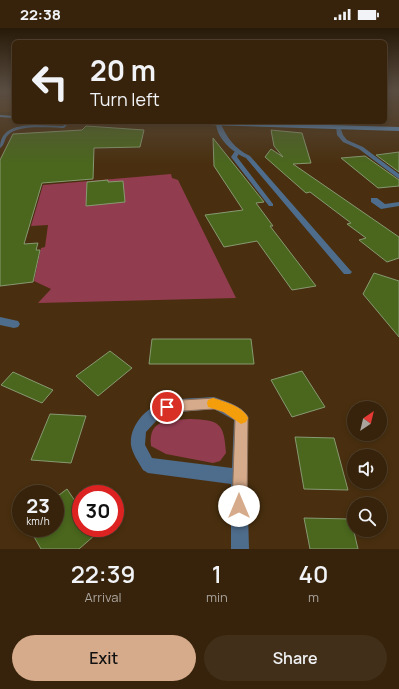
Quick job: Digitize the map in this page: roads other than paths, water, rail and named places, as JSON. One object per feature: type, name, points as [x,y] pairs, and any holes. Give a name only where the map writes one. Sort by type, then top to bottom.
[{"type":"main road","points":[[0,116],[12,117]]},
{"type":"main road","points":[[298,124],[399,130]]},
{"type":"street","points":[[218,124],[220,130],[237,152],[248,157],[347,272]]},
{"type":"street","points":[[338,127],[340,135],[345,141],[361,148],[399,177]]},
{"type":"street","points":[[374,200],[384,207],[399,204]]},
{"type":"street","points":[[0,321],[14,324]]},
{"type":"street","points":[[239,477],[148,465],[138,446],[139,430],[152,416],[167,407],[214,403],[227,408],[241,417],[239,477],[240,549]]},
{"type":"lane","points":[[0,146],[6,134],[18,127],[64,127],[66,124]]},
{"type":"lane","points":[[237,152],[234,157],[271,205]]}]
